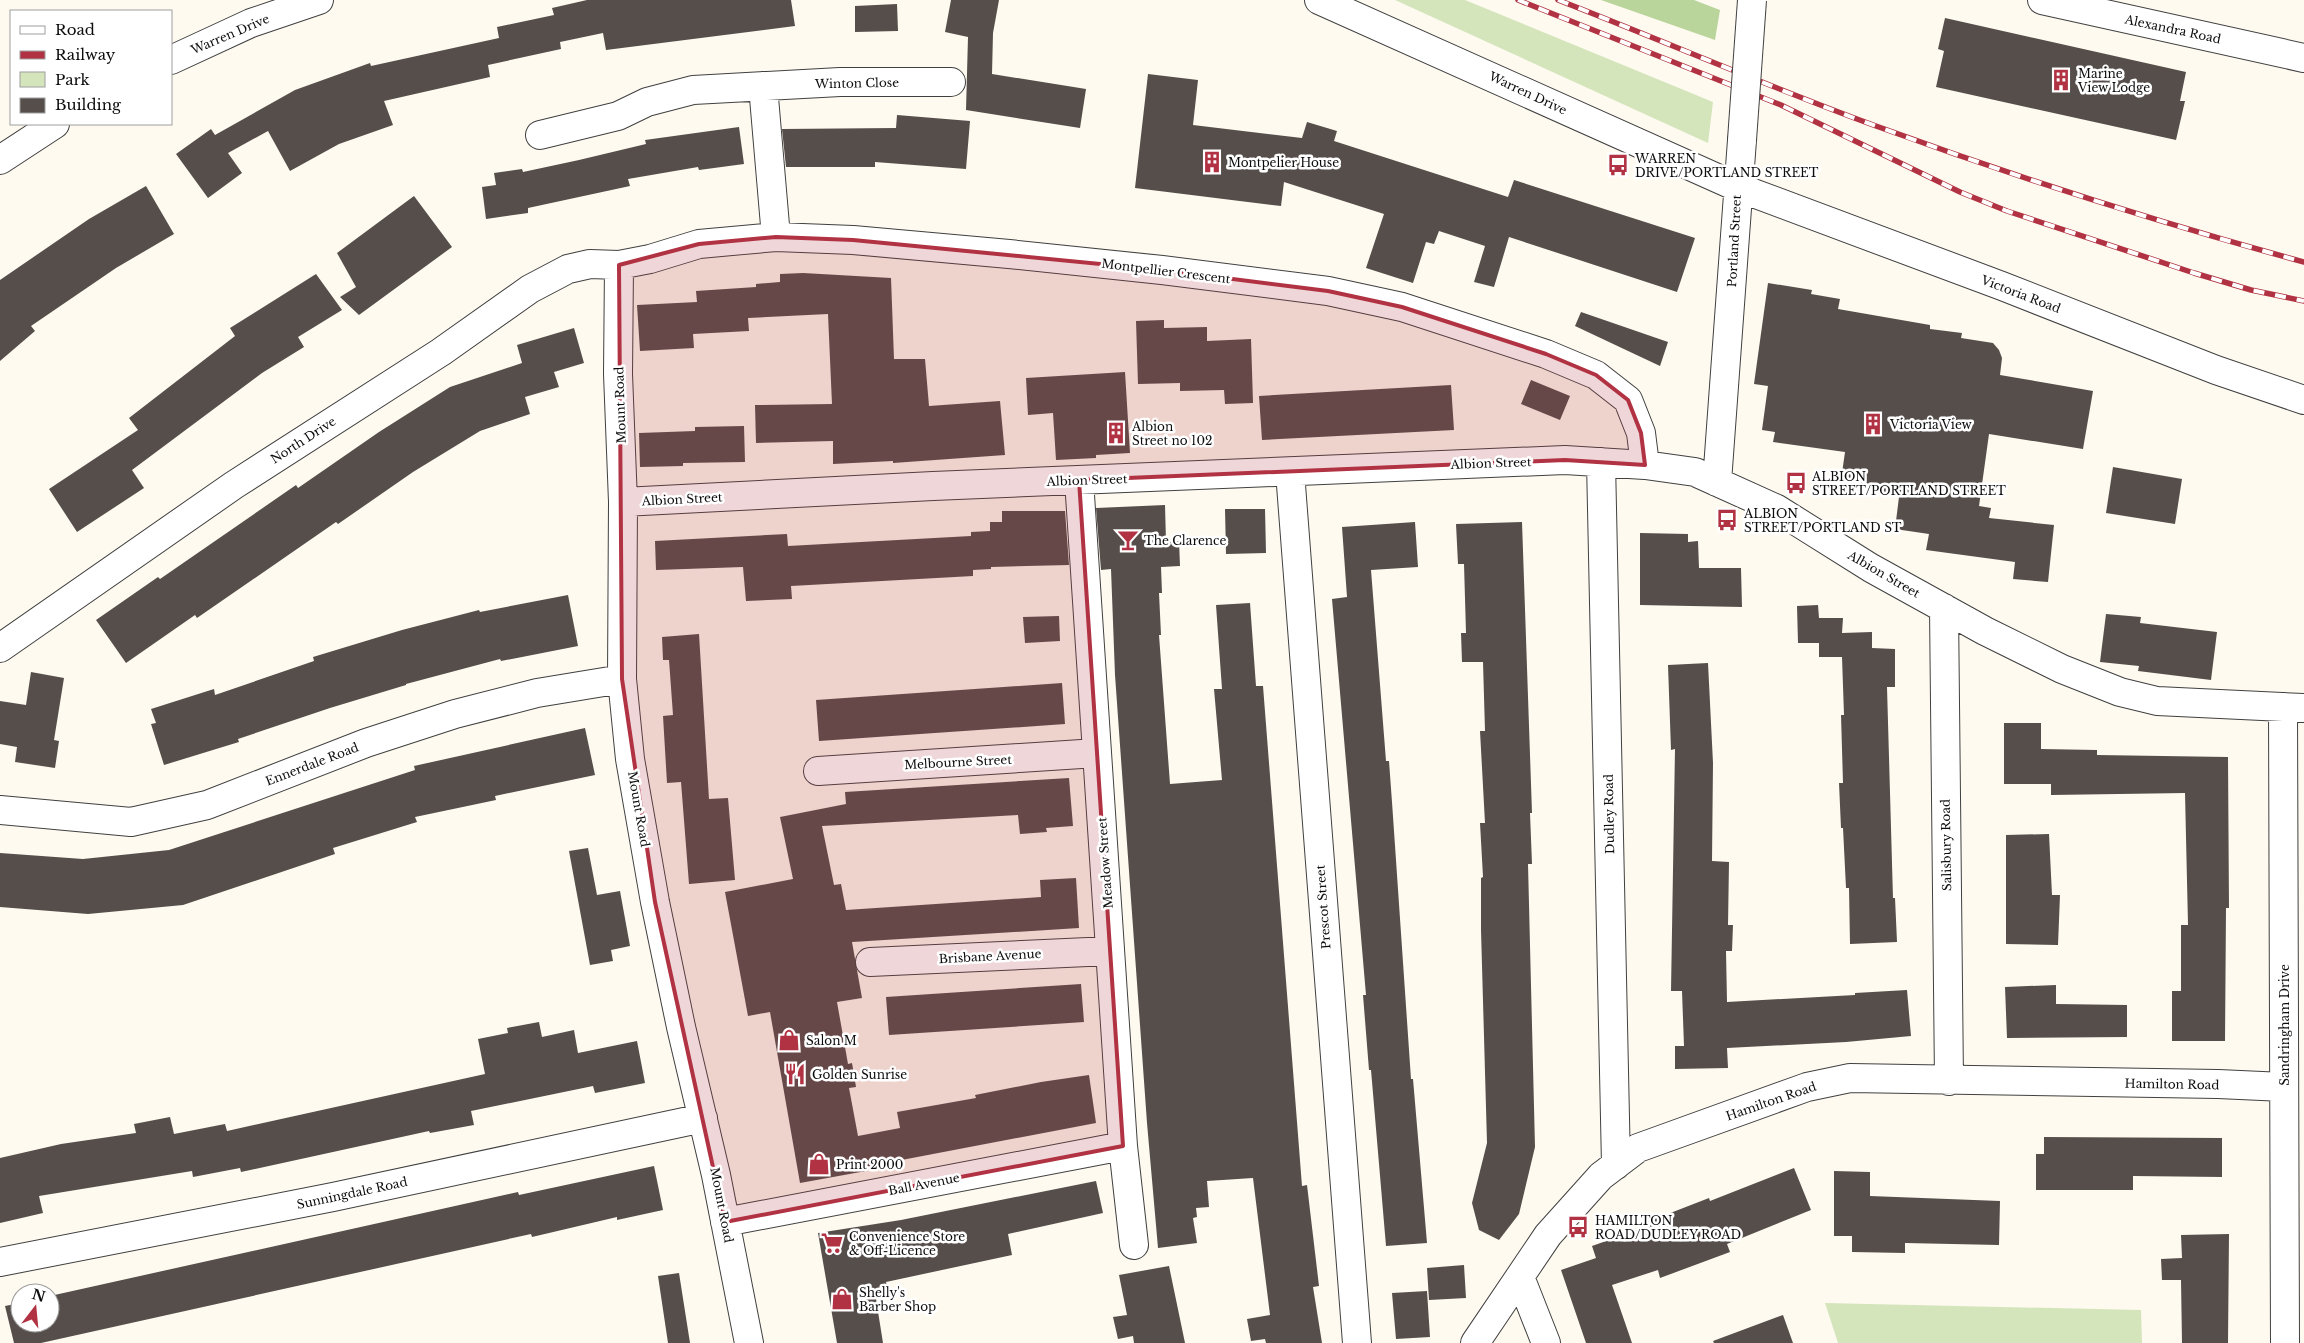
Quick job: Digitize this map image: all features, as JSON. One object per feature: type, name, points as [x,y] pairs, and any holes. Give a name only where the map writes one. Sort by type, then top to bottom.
[{"type":"street","name":"Warren Drive","points":[[172,60],[251,23],[319,0]]},
{"type":"street","name":"Warren Drive","points":[[1319,0],[1737,188]]},
{"type":"street","name":"Portland Street","points":[[1717,482],[1752,0]]},
{"type":"street","name":"Alexandra Road","points":[[2042,0],[2304,58]]},
{"type":"street","name":"Winton Close","points":[[540,135],[618,116],[647,102],[693,90],[840,82],[951,82]]},
{"type":"street","points":[[763,86],[776,237]]},
{"type":"street","points":[[0,160],[53,125]]},
{"type":"street","name":"Victoria Road","points":[[1737,188],[2216,370],[2304,400]]},
{"type":"street","name":"Montpellier Crescent","points":[[619,265],[650,259],[699,244],[776,237],[853,240],[1162,270],[1328,291],[1402,307],[1546,354],[1596,375],[1628,400],[1641,433],[1645,465]]},
{"type":"street","name":"North Drive","points":[[0,648],[234,484],[441,352],[530,289],[568,269],[590,264],[619,265]]},
{"type":"street","name":"Mount Road","points":[[619,265],[618,374],[623,502],[622,679],[630,759],[654,902],[703,1118],[749,1343]]},
{"type":"street","name":"Albion Street","points":[[623,502],[1079,480],[1565,460],[1645,465],[1695,472],[1776,509],[1872,568],[1944,608],[2062,669],[2120,692],[2157,701],[2293,707]]},
{"type":"street","name":"Dudley Road","points":[[1601,462],[1616,1165]]},
{"type":"street","name":"Prescot Street","points":[[1290,472],[1357,1343]]},
{"type":"street","name":"Meadow Street","points":[[1079,480],[1123,1146],[1134,1245]]},
{"type":"street","name":"Salisbury Road","points":[[1944,608],[1949,1081]]},
{"type":"street","name":"Ennerdale Road","points":[[0,810],[131,822],[207,805],[366,743],[455,714],[537,693],[622,679]]},
{"type":"street","name":"Sandringham Drive","points":[[2285,1343],[2284,1087],[2293,707]]},
{"type":"street","name":"Melbourne Street","points":[[818,771],[1097,753]]},
{"type":"street","name":"Brisbane Avenue","points":[[870,962],[1110,951]]},
{"type":"street","name":"Hamilton Road","points":[[1475,1343],[1548,1235],[1584,1193],[1638,1148],[1807,1087],[1850,1078],[2218,1084],[2284,1087]]},
{"type":"street","name":"Sunningdale Road","points":[[0,1262],[343,1195],[703,1118]]},
{"type":"street","name":"Ball Avenue","points":[[725,1222],[1123,1146]]},
{"type":"street","points":[[1520,1278],[1546,1343]]},
{"type":"highlighted area","points":[[776,237],[853,240],[1162,270],[1328,291],[1402,307],[1546,354],[1596,375],[1628,400],[1641,433],[1645,465],[1565,460],[1079,480],[1123,1146],[725,1222],[655,902],[622,679],[619,265],[699,244]]},
{"type":"green space","points":[[1395,0],[1465,0],[1713,102],[1708,143]]},
{"type":"green space","points":[[1601,0],[1694,0],[1720,10],[1715,40]]},
{"type":"green space","points":[[1825,1303],[2141,1310],[2142,1343],[1838,1343]]},
{"type":"building","points":[[587,0],[791,0],[795,26],[606,50],[603,33],[560,42],[561,49],[488,65],[490,77],[384,101],[393,125],[339,144],[290,171],[268,131],[228,153],[242,173],[208,198],[176,154],[211,129],[215,135],[295,90],[370,63],[371,66],[499,38],[497,27],[554,15],[552,8]]},
{"type":"building","points":[[951,0],[999,0],[993,33],[992,74],[1086,89],[1080,128],[966,110],[968,37],[945,32]]},
{"type":"building","points":[[897,4],[898,31],[855,32],[855,6]]},
{"type":"building","name":"Marine View Lodge","points":[[1945,18],[2186,72],[2180,101],[2185,101],[2176,140],[1936,87],[1944,51],[1938,49]]},
{"type":"building","points":[[1148,74],[1198,80],[1193,125],[1302,138],[1307,122],[1337,131],[1334,141],[1508,197],[1514,180],[1695,238],[1677,292],[1509,237],[1494,287],[1474,282],[1485,246],[1439,231],[1434,244],[1426,242],[1413,283],[1366,268],[1384,214],[1284,182],[1281,206],[1135,188]]},
{"type":"building","points":[[897,115],[970,121],[966,169],[875,162],[875,167],[786,167],[782,129],[896,128]]},
{"type":"building","points":[[739,127],[744,164],[699,170],[698,167],[628,179],[630,186],[528,208],[528,213],[486,219],[482,187],[496,185],[494,173],[522,169],[523,172],[579,160],[646,144],[645,140]]},
{"type":"building","points":[[146,186],[174,234],[116,268],[31,326],[35,331],[0,361],[0,280],[89,219]]},
{"type":"building","points":[[414,196],[452,247],[359,315],[340,297],[356,287],[337,253]]},
{"type":"building","points":[[803,273],[891,278],[894,359],[925,359],[929,406],[1000,401],[1005,455],[893,463],[893,461],[833,464],[833,441],[756,443],[755,405],[832,404],[828,314],[748,318],[749,331],[693,334],[694,348],[640,351],[637,305],[697,302],[696,291],[756,287],[756,284],[780,282],[780,274]]},
{"type":"building","points":[[316,274],[342,310],[298,337],[304,347],[262,373],[132,470],[144,488],[77,532],[49,489],[138,430],[129,418],[235,336],[230,328]]},
{"type":"building","name":"Victoria View","points":[[1768,283],[1812,290],[1811,294],[1840,299],[1838,309],[1930,325],[1930,329],[1962,333],[1961,338],[1993,343],[1999,350],[2002,358],[2000,375],[2093,391],[2083,449],[1989,434],[1979,506],[1991,508],[1989,518],[2054,525],[2048,582],[2013,579],[2015,562],[1926,550],[1929,534],[1895,529],[1899,497],[1883,494],[1884,487],[1841,480],[1845,452],[1773,442],[1775,432],[1762,430],[1768,386],[1754,384]]},
{"type":"building","points":[[1581,312],[1668,342],[1660,366],[1575,326]]},
{"type":"building","points":[[1164,320],[1164,328],[1207,327],[1207,341],[1251,339],[1253,403],[1225,404],[1224,390],[1180,391],[1180,383],[1138,384],[1136,321]]},
{"type":"building","points":[[574,328],[584,363],[554,372],[559,387],[525,397],[530,414],[480,431],[413,472],[338,524],[336,522],[197,618],[195,615],[126,663],[96,620],[158,577],[160,579],[296,485],[298,488],[379,432],[450,387],[522,363],[517,345]]},
{"type":"building","points":[[1125,372],[1130,453],[1096,455],[1096,458],[1056,460],[1053,413],[1028,415],[1026,378]]},
{"type":"building","points":[[1531,380],[1570,396],[1560,420],[1521,404]]},
{"type":"building","points":[[1451,385],[1454,430],[1262,440],[1259,396]]},
{"type":"building","points":[[744,426],[745,462],[683,463],[683,466],[640,467],[639,433],[695,431],[695,427]]},
{"type":"building","points":[[2113,467],[2182,479],[2175,524],[2106,513]]},
{"type":"building","points":[[1165,505],[1166,542],[1179,541],[1180,566],[1161,567],[1162,593],[1159,593],[1161,635],[1159,635],[1170,784],[1222,780],[1214,689],[1222,689],[1216,605],[1250,603],[1256,686],[1263,686],[1302,1186],[1307,1185],[1319,1286],[1313,1287],[1322,1343],[1266,1343],[1265,1339],[1251,1341],[1247,1319],[1270,1315],[1253,1178],[1207,1181],[1209,1207],[1196,1208],[1197,1217],[1193,1218],[1197,1243],[1158,1248],[1147,1123],[1115,675],[1111,569],[1101,570],[1096,508]]},
{"type":"building","points":[[1225,509],[1265,509],[1266,553],[1226,554]]},
{"type":"building","points":[[1002,511],[1065,511],[1069,565],[991,567],[991,569],[973,570],[973,576],[791,586],[792,599],[746,601],[743,567],[656,570],[655,541],[787,534],[788,546],[971,536],[971,532],[990,531],[990,522],[1002,522]]},
{"type":"building","points":[[1415,522],[1418,567],[1371,570],[1386,761],[1389,761],[1411,1079],[1413,1079],[1427,1243],[1386,1246],[1371,1070],[1369,1070],[1363,995],[1366,995],[1332,599],[1347,597],[1342,527]]},
{"type":"building","points":[[1522,522],[1532,813],[1530,813],[1532,864],[1528,864],[1535,1147],[1519,1214],[1499,1240],[1479,1230],[1472,1203],[1487,1143],[1481,930],[1481,878],[1483,877],[1480,823],[1485,823],[1480,731],[1485,731],[1483,662],[1462,662],[1461,633],[1466,633],[1464,564],[1458,564],[1456,524]]},
{"type":"building","points":[[1640,533],[1688,534],[1688,542],[1698,541],[1699,568],[1741,568],[1742,607],[1640,605]]},
{"type":"building","points":[[568,595],[578,646],[501,661],[500,659],[406,684],[238,739],[239,742],[164,765],[151,724],[156,723],[151,709],[214,689],[215,695],[314,661],[313,657],[402,630],[479,610],[480,612]]},
{"type":"building","points":[[1818,605],[1819,618],[1843,618],[1842,633],[1872,632],[1872,648],[1895,649],[1895,687],[1887,687],[1893,898],[1895,898],[1897,942],[1850,944],[1849,888],[1846,888],[1839,783],[1843,783],[1841,715],[1844,715],[1842,657],[1819,657],[1819,643],[1798,643],[1797,606]]},
{"type":"building","points":[[2106,614],[2141,617],[2140,623],[2217,632],[2211,680],[2138,671],[2139,666],[2100,662]]},
{"type":"building","points":[[1059,616],[1060,641],[1025,643],[1023,617]]},
{"type":"building","points":[[699,634],[709,799],[728,798],[735,880],[689,884],[681,782],[667,783],[663,716],[673,715],[669,660],[663,660],[662,637]]},
{"type":"building","points":[[1708,663],[1713,763],[1712,861],[1729,862],[1728,925],[1733,925],[1732,951],[1726,951],[1727,1002],[1855,995],[1855,993],[1907,990],[1911,1036],[1846,1042],[1727,1048],[1728,1068],[1675,1069],[1675,1046],[1684,1046],[1682,991],[1671,991],[1675,749],[1671,750],[1668,665]]},
{"type":"building","points":[[31,672],[64,678],[54,740],[59,741],[55,768],[15,762],[17,747],[0,744],[0,701],[26,705]]},
{"type":"building","points":[[1062,683],[1065,724],[819,741],[816,700]]},
{"type":"building","points":[[2004,723],[2041,723],[2041,749],[2097,750],[2097,755],[2228,757],[2229,908],[2226,908],[2225,1041],[2172,1041],[2172,991],[2181,991],[2181,925],[2188,925],[2185,793],[2051,795],[2051,784],[2004,784]]},
{"type":"building","points":[[585,728],[595,775],[495,796],[496,800],[415,817],[417,822],[333,848],[335,854],[183,905],[88,914],[0,907],[0,853],[83,859],[169,850],[415,770],[414,766]]},
{"type":"building","points":[[1069,778],[1073,826],[1046,828],[1047,832],[1020,834],[1018,815],[822,826],[834,885],[841,884],[846,910],[1041,897],[1040,880],[1076,878],[1079,928],[852,942],[862,998],[837,1002],[848,1064],[852,1063],[856,1087],[849,1088],[858,1136],[900,1128],[897,1112],[976,1098],[975,1095],[1041,1082],[1089,1075],[1096,1123],[865,1167],[866,1171],[800,1183],[770,1012],[748,1016],[725,892],[793,879],[780,817],[846,804],[845,792]]},
{"type":"building","points":[[2049,834],[2052,895],[2060,895],[2058,945],[2006,944],[2006,835]]},
{"type":"building","points":[[588,848],[597,895],[620,891],[630,946],[611,950],[613,961],[590,965],[569,851]]},
{"type":"building","points":[[1081,984],[1084,1022],[889,1035],[886,997]]},
{"type":"building","points":[[2056,985],[2056,1004],[2127,1005],[2127,1037],[2007,1038],[2005,987]]},
{"type":"building","points":[[539,1022],[542,1037],[574,1030],[578,1053],[637,1041],[645,1083],[595,1093],[593,1086],[471,1111],[474,1125],[430,1133],[429,1131],[241,1172],[240,1168],[193,1177],[192,1171],[39,1196],[43,1213],[0,1223],[0,1158],[61,1144],[136,1133],[134,1124],[170,1117],[174,1134],[225,1124],[227,1131],[485,1074],[478,1039],[508,1033],[507,1028]]},
{"type":"building","points":[[2044,1137],[2222,1138],[2222,1177],[2133,1176],[2133,1190],[2036,1190],[2036,1154],[2044,1154]]},
{"type":"building","points":[[654,1166],[663,1210],[617,1220],[617,1217],[532,1237],[531,1234],[41,1343],[14,1343],[12,1333],[60,1333],[60,1294],[518,1192],[519,1195]]},
{"type":"building","points":[[1794,1168],[1811,1210],[1727,1244],[1730,1252],[1660,1278],[1658,1270],[1612,1285],[1632,1343],[1586,1343],[1561,1270],[1596,1258],[1592,1246],[1643,1228],[1642,1224],[1709,1198],[1710,1201]]},
{"type":"building","points":[[1834,1171],[1870,1172],[1870,1196],[2000,1201],[1999,1245],[1905,1243],[1905,1253],[1852,1252],[1852,1236],[1834,1236]]},
{"type":"building","points":[[1096,1181],[1103,1213],[1008,1234],[1012,1255],[886,1282],[889,1296],[876,1299],[883,1343],[837,1343],[818,1233],[901,1220]]},
{"type":"building","points":[[2229,1234],[2228,1343],[2182,1343],[2181,1280],[2162,1280],[2161,1259],[2182,1258],[2181,1235]]},
{"type":"building","points":[[1464,1265],[1466,1298],[1429,1300],[1427,1268]]},
{"type":"building","points":[[1169,1266],[1185,1343],[1134,1343],[1133,1336],[1118,1339],[1113,1317],[1127,1315],[1119,1275]]},
{"type":"building","points":[[679,1273],[690,1343],[668,1343],[658,1276]]},
{"type":"building","points":[[1427,1291],[1430,1337],[1396,1339],[1392,1293]]},
{"type":"building","points":[[10,1305],[10,1327],[5,1306]]},
{"type":"building","points":[[1783,1315],[1793,1343],[1714,1343],[1713,1341]]},
{"type":"railway","points":[[1518,0],[1781,105],[1960,192],[2007,211],[2194,273],[2251,290],[2304,301]]},
{"type":"railway","points":[[1558,0],[1796,96],[1929,145],[2142,215],[2304,262]]},
{"type":"place","name":"Marine View Lodge","points":[[2061,80]]},
{"type":"place","name":"Montpelier House","points":[[1212,162]]},
{"type":"place","name":"WARREN DRIVE/PORTLAND STREET","points":[[1618,165]]},
{"type":"place","name":"Victoria View","points":[[1873,424]]},
{"type":"place","name":"Albion Street no 102","points":[[1116,433]]},
{"type":"place","name":"ALBION STREET/PORTLAND STREET","points":[[1796,483]]},
{"type":"place","name":"ALBION STREET/PORTLAND ST","points":[[1727,520]]},
{"type":"place","name":"The Clarence","points":[[1128,540]]},
{"type":"place","name":"Salon M","points":[[789,1040]]},
{"type":"place","name":"Golden Sunrise","points":[[795,1074]]},
{"type":"place","name":"Print 2000","points":[[819,1164]]},
{"type":"place","name":"HAMILTON ROAD/DUDLEY ROAD","points":[[1578,1227]]},
{"type":"place","name":"Convenience Store & Off-Licence","points":[[832,1243]]},
{"type":"place","name":"Shelly's Barber Shop","points":[[842,1299]]}]
